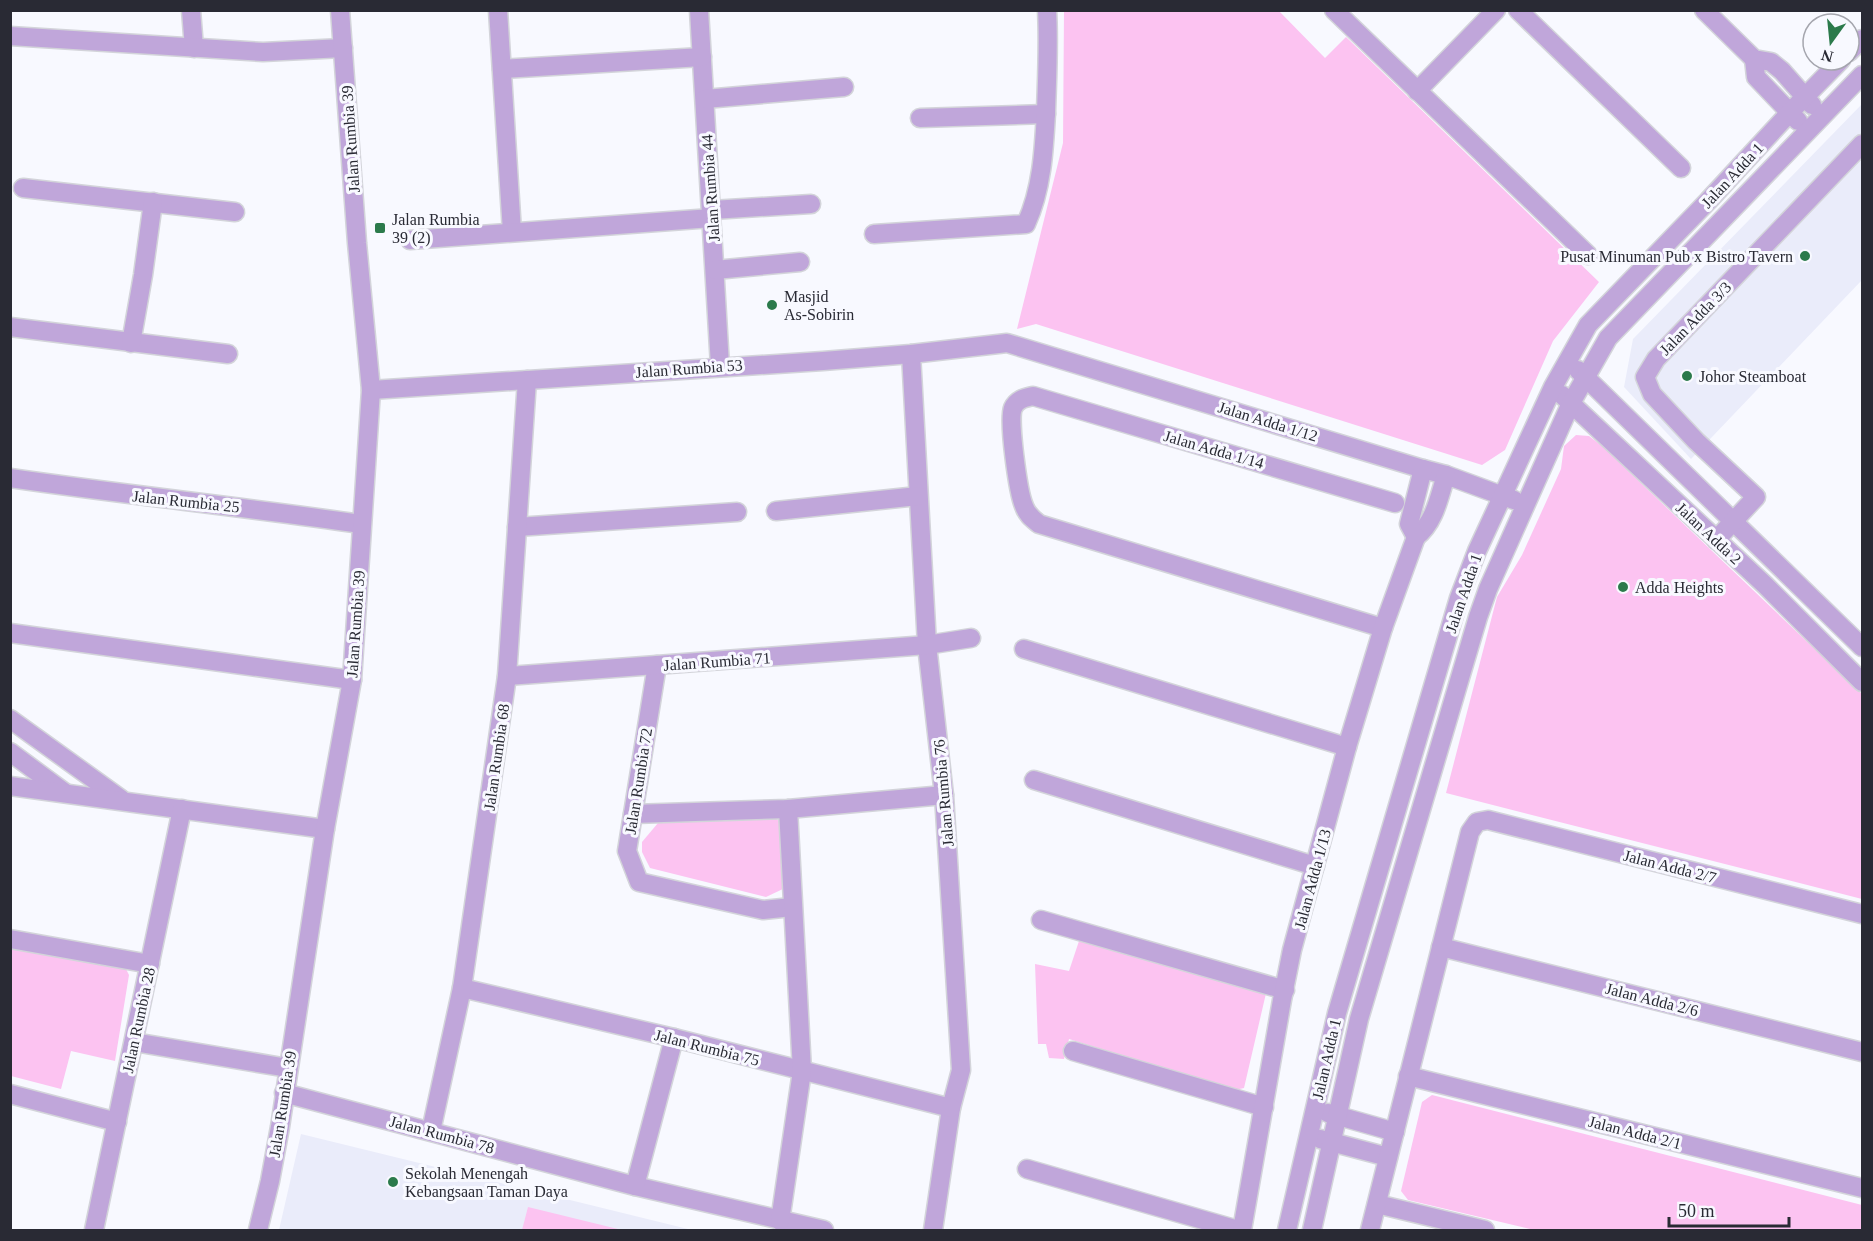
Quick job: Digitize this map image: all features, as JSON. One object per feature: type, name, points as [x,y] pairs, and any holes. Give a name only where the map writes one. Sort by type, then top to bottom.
[{"type":"street","points":[[191,10],[194,48]]},
{"type":"street","name":"Jalan Rumbia 39","points":[[258,1230],[270,1181],[325,829],[352,680],[371,390],[357,243],[340,10]]},
{"type":"street","points":[[498,10],[512,232]]},
{"type":"street","name":"Jalan Rumbia 44","points":[[699,10],[720,366]]},
{"type":"street","points":[[874,234],[1026,224],[1035,204],[1045,143],[1049,56],[1047,10]]},
{"type":"street","points":[[1334,10],[1588,255]]},
{"type":"street","points":[[1417,91],[1496,10]]},
{"type":"street","points":[[1518,10],[1682,168]]},
{"type":"street","points":[[1704,10],[1754,58],[1771,62],[1782,70],[1822,115]]},
{"type":"street","points":[[10,36],[277,52],[343,48]]},
{"type":"street","points":[[502,69],[702,57]]},
{"type":"street","points":[[1754,58],[1756,77],[1808,130]]},
{"type":"street","name":"Jalan Adda 1","points":[[1287,1230],[1337,1013],[1459,598],[1477,551],[1553,387],[1588,325],[1829,72]]},
{"type":"street","name":"Jalan Adda 1","points":[[1312,1230],[1359,1019],[1478,617],[1488,589],[1571,403],[1608,338],[1863,75]]},
{"type":"street","points":[[705,99],[844,87]]},
{"type":"street","points":[[920,118],[1046,114]]},
{"type":"street","name":"Jalan Adda 3/3","points":[[1734,521],[1756,497],[1696,441],[1652,394],[1645,377],[1656,358],[1863,144]]},
{"type":"street","points":[[23,188],[235,212]]},
{"type":"street","points":[[131,343],[153,202]]},
{"type":"street","points":[[410,240],[811,204]]},
{"type":"street","points":[[715,270],[800,262]]},
{"type":"street","points":[[10,327],[228,354]]},
{"type":"street","name":"Jalan Rumbia 53","points":[[371,390],[910,354],[1007,343]]},
{"type":"street","name":"Jalan Adda 1/12","points":[[1007,343],[1446,475],[1526,505]]},
{"type":"street","name":"Jalan Rumbia 76","points":[[910,354],[927,645],[944,795],[961,1070],[951,1108],[933,1230]]},
{"type":"street","name":"Jalan Adda 2","points":[[1568,361],[1863,647]]},
{"type":"street","name":"Jalan Rumbia 68","points":[[431,1131],[462,988],[507,676],[527,380]]},
{"type":"street","name":"Jalan Adda 2","points":[[1553,387],[1765,585],[1863,681]]},
{"type":"street","name":"Jalan Adda 1/14","points":[[1383,628],[1040,524],[1031,518],[1021,497],[1011,424],[1014,406],[1021,399],[1033,396],[1395,502]]},
{"type":"street","points":[[1423,469],[1409,524],[1416,537],[1426,528],[1432,517],[1446,475]]},
{"type":"street","name":"Jalan Rumbia 25","points":[[10,478],[362,524]]},
{"type":"street","points":[[776,511],[918,496]]},
{"type":"street","points":[[517,527],[737,512]]},
{"type":"street","points":[[1716,540],[1734,521]]},
{"type":"street","name":"Jalan Adda 1/13","points":[[1240,1230],[1292,951],[1347,747],[1383,628],[1416,537]]},
{"type":"street","points":[[10,633],[352,680]]},
{"type":"street","name":"Jalan Rumbia 71","points":[[507,676],[927,645],[970,638]]},
{"type":"street","points":[[1024,649],[1347,747]]},
{"type":"street","name":"Jalan Rumbia 72","points":[[657,665],[627,851],[639,882],[763,910],[792,907]]},
{"type":"street","points":[[10,720],[124,801]]},
{"type":"street","points":[[10,752],[66,793]]},
{"type":"street","points":[[1034,780],[1315,866]]},
{"type":"street","points":[[10,786],[325,829]]},
{"type":"street","points":[[633,814],[788,808],[944,795]]},
{"type":"street","points":[[780,1221],[802,1071],[788,808]]},
{"type":"street","name":"Jalan Rumbia 28","points":[[94,1230],[182,809]]},
{"type":"street","name":"Jalan Adda 2/7","points":[[1440,947],[1470,832],[1477,822],[1488,820],[1863,914]]},
{"type":"street","points":[[1041,920],[1285,990]]},
{"type":"street","points":[[10,939],[150,964]]},
{"type":"street","points":[[1370,1230],[1440,947]]},
{"type":"street","name":"Jalan Adda 2/6","points":[[1440,947],[1863,1052]]},
{"type":"street","name":"Jalan Rumbia 75","points":[[462,988],[674,1038],[951,1108]]},
{"type":"street","points":[[635,1186],[674,1038]]},
{"type":"street","points":[[134,1042],[288,1068]]},
{"type":"street","points":[[1073,1051],[1264,1107]]},
{"type":"street","name":"Jalan Adda 2/1","points":[[1408,1076],[1863,1188]]},
{"type":"street","name":"Jalan Rumbia 78","points":[[284,1093],[635,1186],[824,1230]]},
{"type":"street","points":[[10,1094],[117,1122]]},
{"type":"street","points":[[1314,1109],[1395,1132]]},
{"type":"street","points":[[1309,1136],[1388,1157]]},
{"type":"street","points":[[1027,1169],[1240,1230]]},
{"type":"street","points":[[1377,1204],[1485,1230]]},
{"type":"shaded area","points":[[1064,11],[1279,11],[1325,58],[1346,37],[1599,282],[1553,341],[1505,450],[1482,465],[1036,324],[1017,329],[1063,143]]},
{"type":"shaded area","points":[[1862,104],[1862,280],[1691,459],[1624,387],[1633,339]]},
{"type":"shaded area","points":[[1576,435],[1589,436],[1602,446],[1862,694],[1862,899],[1446,793],[1497,597],[1522,555],[1561,469],[1564,446]]},
{"type":"shaded area","points":[[771,815],[782,823],[785,888],[766,897],[650,868],[642,852],[642,842],[658,823]]},
{"type":"shaded area","points":[[1081,935],[1267,989],[1244,1088],[1235,1090],[1069,1039],[1064,1059],[1049,1058],[1046,1044],[1038,1044],[1035,964],[1069,971]]},
{"type":"shaded area","points":[[10,945],[124,965],[129,975],[115,1061],[71,1051],[61,1089],[11,1076]]},
{"type":"shaded area","points":[[1432,1095],[1862,1205],[1862,1230],[1534,1230],[1408,1200],[1401,1191],[1422,1102]]},
{"type":"shaded area","name":"Sekolah Menengah Kebangsaan Taman Daya","points":[[301,1134],[692,1230],[279,1230]]},
{"type":"shaded area","points":[[528,1207],[622,1230],[522,1230]]},
{"type":"place","name":"Jalan Rumbia 39 (2)","points":[[380,228]]},
{"type":"place","name":"Pusat Minuman Pub x Bistro Tavern","points":[[1805,256]]},
{"type":"place","name":"Masjid As-Sobirin","points":[[772,305]]},
{"type":"place","name":"Johor Steamboat","points":[[1687,376]]},
{"type":"place","name":"Adda Heights","points":[[1623,587]]},
{"type":"place","name":"Sekolah Menengah Kebangsaan Taman Daya","points":[[393,1182]]}]
